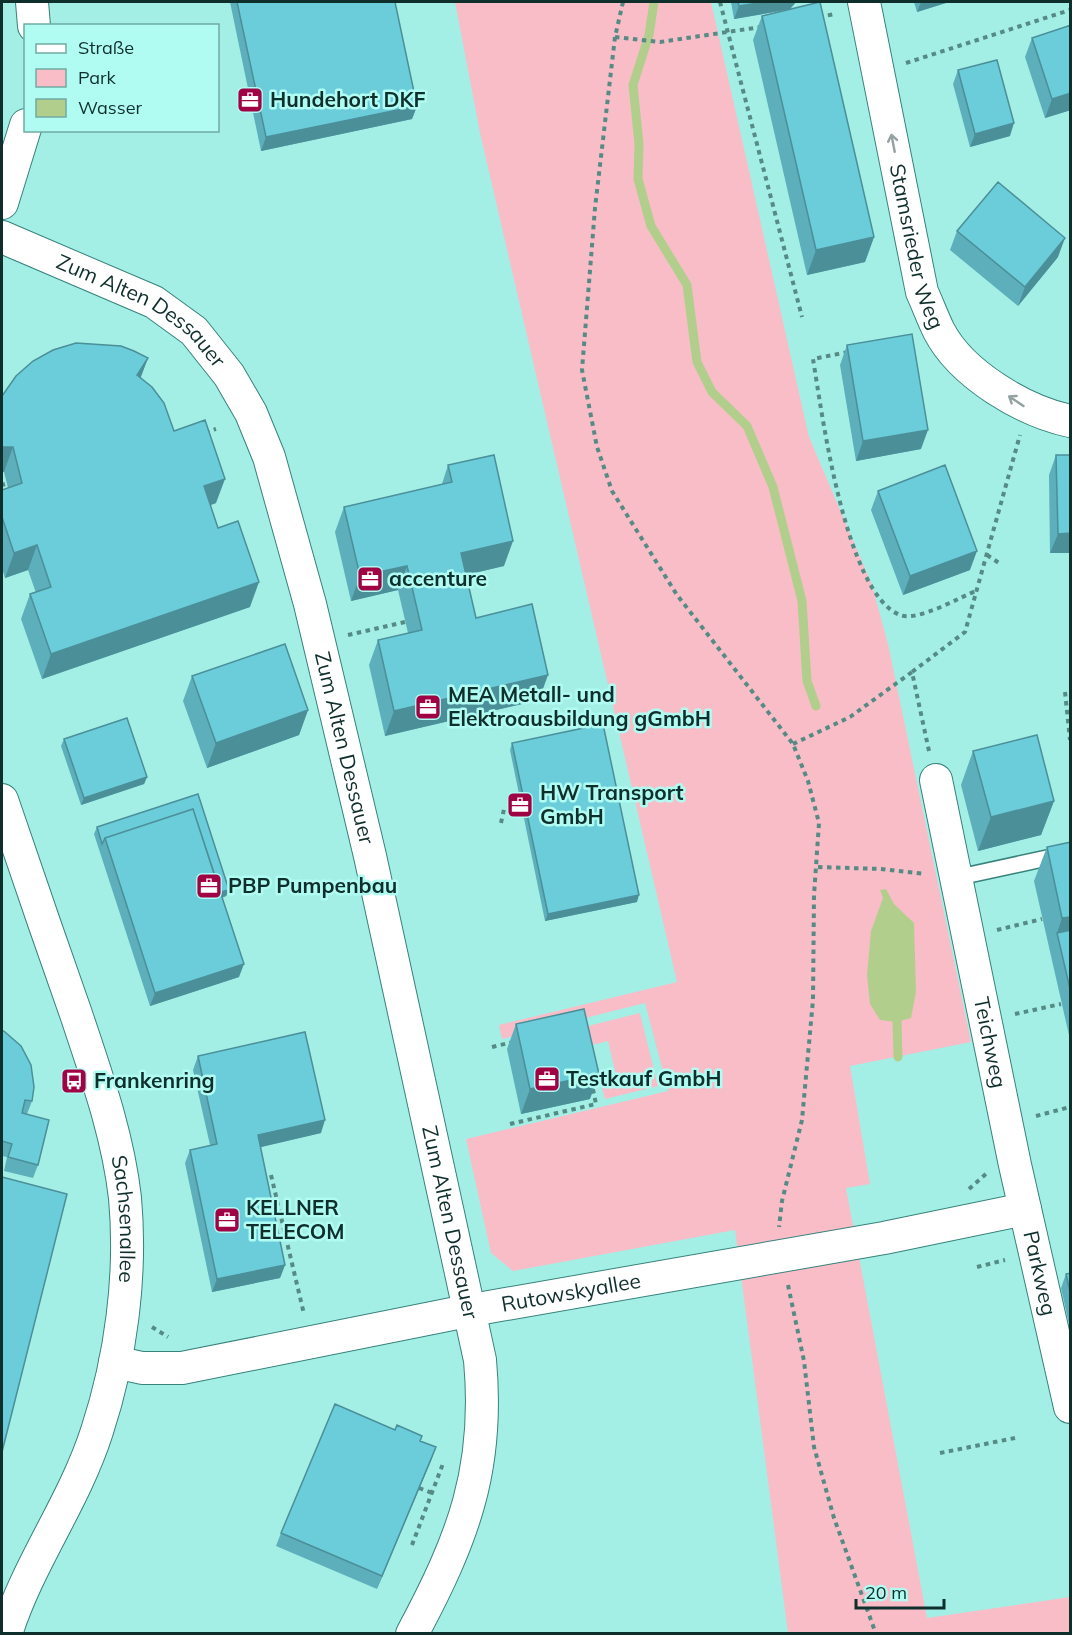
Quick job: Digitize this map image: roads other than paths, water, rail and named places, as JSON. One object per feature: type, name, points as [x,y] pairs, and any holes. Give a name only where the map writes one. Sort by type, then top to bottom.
[{"type":"street","points":[[32,2],[34,24]]},
{"type":"street","name":"Stamsrieder Weg","points":[[865,5],[922,292],[940,333],[968,368],[1028,408],[1071,421]]},
{"type":"street","points":[[2,203],[24,132]]},
{"type":"street","name":"Zum Alten Dessauer","points":[[2,237],[154,302],[194,331],[229,375],[251,413],[269,457],[310,604],[472,1310],[484,1404],[476,1478],[467,1515],[412,1634]]},
{"type":"street","name":"Teichweg","points":[[936,780],[1025,1209]]},
{"type":"street","name":"Sachsenallee","points":[[5,820],[97,1075],[116,1144],[125,1199],[123,1315],[115,1362],[98,1430],[82,1474],[17,1598],[6,1634]]},
{"type":"street","name":"Rutowskyallee","points":[[115,1362],[142,1368],[182,1368],[472,1310],[781,1242],[884,1238],[1025,1209]]},
{"type":"street","name":"Parkweg","points":[[1025,1209],[1071,1407]]},
{"type":"lane","points":[[955,878],[1071,853]]},
{"type":"water","points":[[886,889],[894,904],[914,923],[916,992],[911,1018],[897,1022],[880,1020],[870,1004],[867,975],[871,931],[883,898],[880,890]]},
{"type":"waterway","points":[[654,2],[649,35],[633,85],[639,144],[638,179],[651,226],[687,285],[697,362],[712,392],[747,426],[773,487],[802,601],[807,681],[816,706]]},
{"type":"waterway","points":[[897,1022],[898,1057]]},
{"type":"place","name":"Hundehort DKF","points":[[250,100]]},
{"type":"place","name":"accenture","points":[[370,579]]},
{"type":"place","name":"MEA Metall- und Elektroausbildung gGmbH","points":[[428,707]]},
{"type":"place","name":"HW Transport GmbH","points":[[520,805]]},
{"type":"place","name":"PBP Pumpenbau","points":[[209,886]]},
{"type":"place","name":"Testkauf GmbH","points":[[547,1079]]},
{"type":"place","name":"Frankenring","points":[[74,1081]]},
{"type":"place","name":"KELLNER TELECOM","points":[[227,1220]]}]
